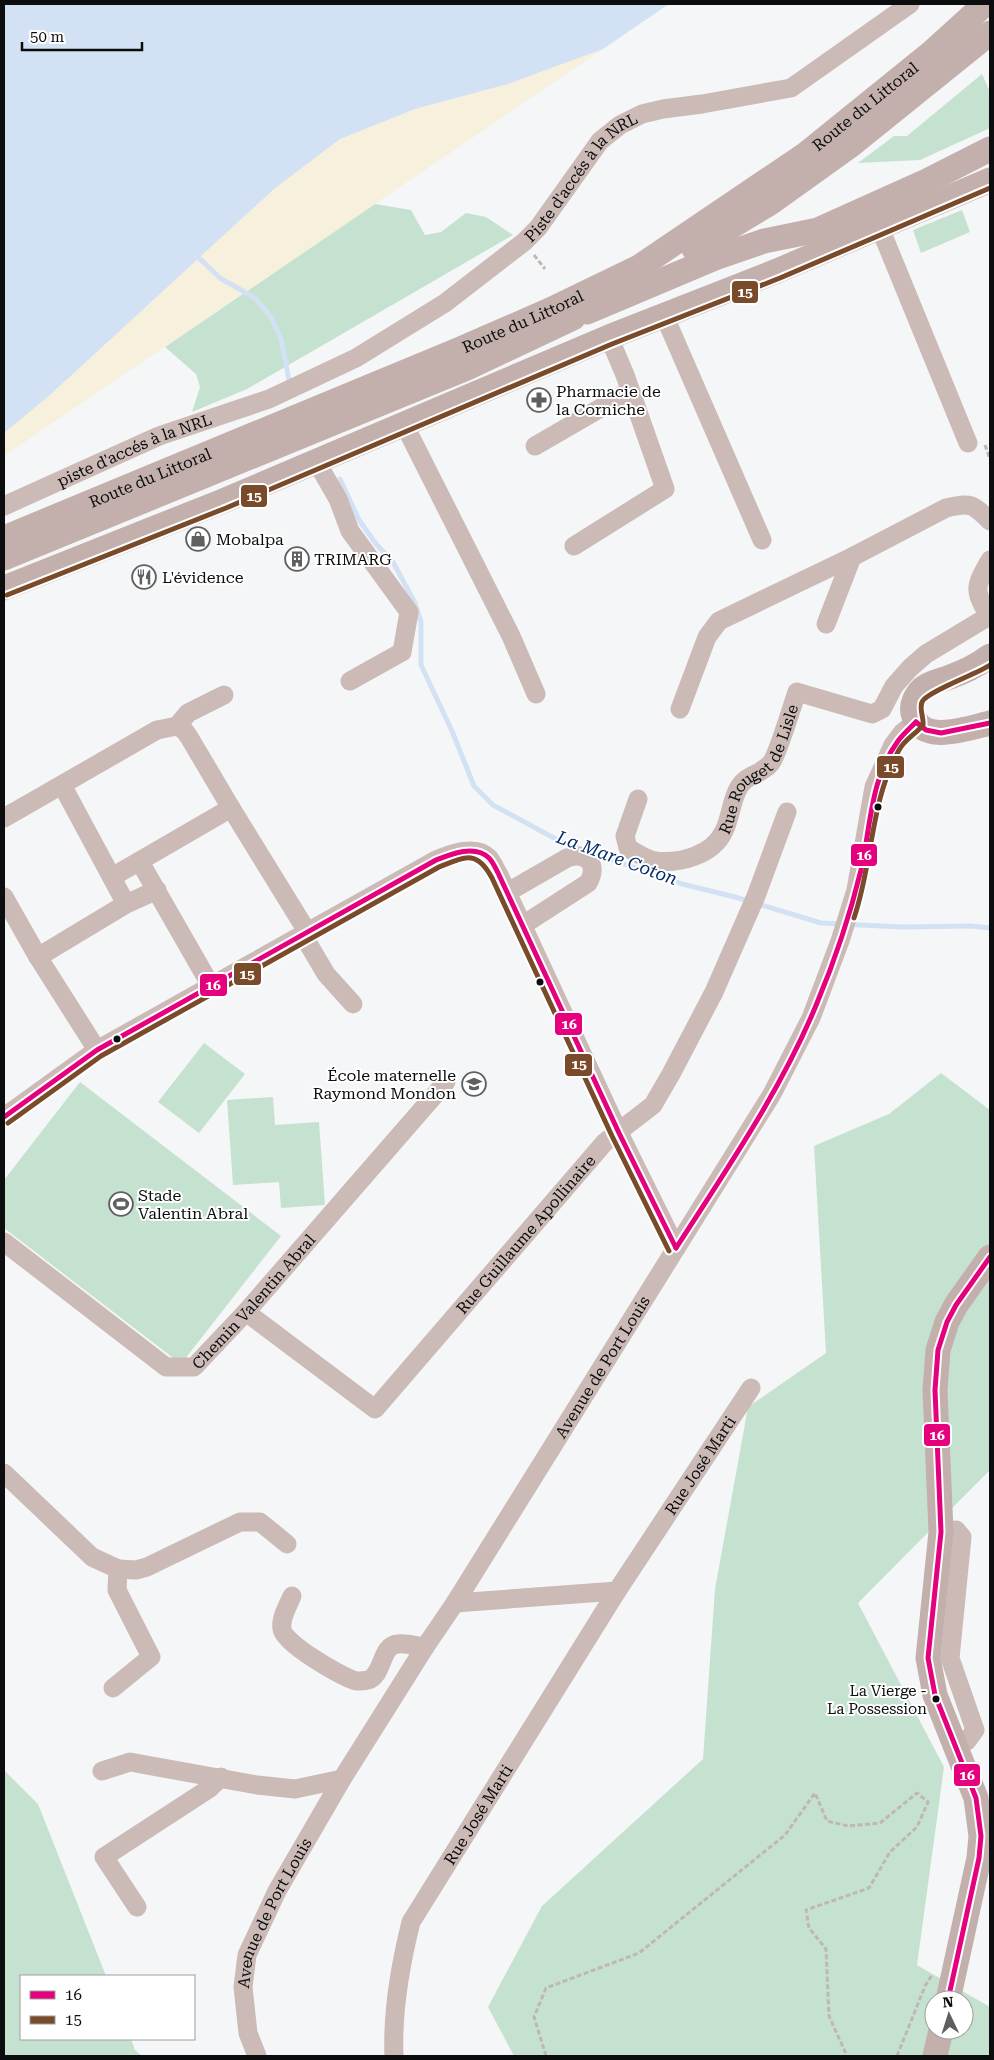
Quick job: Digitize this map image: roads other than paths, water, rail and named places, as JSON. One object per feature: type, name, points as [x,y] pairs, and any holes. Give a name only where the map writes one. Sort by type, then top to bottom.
[{"type":"main road","name":"Route du Littoral","points":[[4,538],[475,343],[550,310],[639,267],[806,154],[931,53],[985,4]]},
{"type":"main road","name":"Route du Littoral","points":[[4,558],[468,368],[587,312],[770,203],[851,145],[990,33]]},
{"type":"main road","points":[[587,312],[715,258],[764,241],[818,230],[928,181],[990,149]]},
{"type":"main road","points":[[4,588],[214,504],[609,337],[777,271],[990,180]]},
{"type":"main road","points":[[990,656],[968,670],[932,682],[914,700],[912,712],[916,722],[926,730],[941,733],[990,723]]},
{"type":"main road","points":[[950,1990],[979,1858],[980,1836],[976,1798],[936,1695],[928,1658],[941,1532],[935,1390],[938,1350],[947,1322],[956,1305],[990,1257]]},
{"type":"main road","points":[[935,2056],[939,2040]]},
{"type":"street","name":"Piste d'accés à la NRL","points":[[269,398],[356,358],[445,303],[524,242],[538,228],[600,141],[620,125],[642,114],[662,108],[702,104],[791,88],[910,4]]},
{"type":"street","points":[[880,228],[968,444]]},
{"type":"street","points":[[664,315],[762,540]]},
{"type":"street","points":[[574,546],[665,489],[625,375],[609,337]]},
{"type":"street","points":[[535,446],[630,391]]},
{"type":"street","name":"piste d'accés à la NRL","points":[[4,506],[159,436],[269,398]]},
{"type":"street","points":[[404,424],[511,636],[536,694]]},
{"type":"street","points":[[316,461],[338,499],[350,531],[409,612],[402,652],[350,681]]},
{"type":"street","points":[[680,709],[707,637],[719,621],[946,508],[960,505],[974,506],[990,521]]},
{"type":"street","points":[[826,624],[852,556]]},
{"type":"street","name":"Rue Rouget de Lisle","points":[[638,799],[625,836],[628,848],[642,857],[654,861],[666,861],[697,856],[715,846],[724,832],[737,791],[747,776],[761,773],[772,761],[797,692],[872,714],[882,708],[894,686],[926,654],[990,616],[977,591],[978,582],[990,560]]},
{"type":"street","points":[[4,818],[157,730],[177,726],[188,713],[224,695]]},
{"type":"street","name":"Avenue de Port Louis","points":[[257,2056],[248,2033],[243,1987],[247,1955],[277,1891],[342,1779],[455,1603],[772,1094],[810,1018],[840,941],[856,890],[874,788],[893,745],[916,722]]},
{"type":"street","points":[[177,726],[184,730],[189,737],[306,934],[326,974],[353,1004]]},
{"type":"street","points":[[62,785],[126,904]]},
{"type":"street","points":[[112,877],[231,808]]},
{"type":"street","name":"Rue Guillaume Apollinaire","points":[[246,1312],[375,1409],[605,1142],[653,1105],[714,992],[756,896],[787,812]]},
{"type":"street","points":[[4,1117],[98,1050],[436,860],[454,854],[471,851],[480,852],[489,858],[508,892],[618,1133],[676,1248]]},
{"type":"street","points":[[508,892],[567,858],[576,855],[586,857],[592,865],[593,875],[588,883],[523,925]]},
{"type":"street","points":[[140,862],[211,986]]},
{"type":"street","points":[[38,957],[126,904],[157,890]]},
{"type":"street","points":[[4,897],[38,957],[98,1050]]},
{"type":"street","name":"Chemin Valentin Abral","points":[[4,1242],[166,1367],[194,1367],[246,1312],[446,1082]]},
{"type":"street","name":"Rue José Marti","points":[[394,2056],[393,2036],[396,1998],[402,1958],[411,1922],[617,1591],[750,1388]]},
{"type":"street","points":[[4,1473],[92,1557],[118,1569],[136,1570],[147,1567],[240,1522],[260,1522],[287,1544]]},
{"type":"street","points":[[113,1688],[151,1657],[117,1590],[118,1569]]},
{"type":"street","points":[[455,1603],[617,1591]]},
{"type":"street","points":[[292,1596],[283,1617],[282,1630],[288,1639],[328,1667],[358,1681],[369,1680],[378,1673],[386,1652],[393,1645],[425,1647]]},
{"type":"street","points":[[102,1771],[130,1762],[258,1785],[295,1789],[342,1779]]},
{"type":"street","points":[[137,1907],[104,1857],[210,1788],[221,1777]]},
{"type":"water","points":[[4,4],[669,4],[603,49],[508,84],[415,109],[340,139],[274,189],[50,395],[4,433]]},
{"type":"waterway","name":"La Mare Coton","points":[[200,259],[220,278],[255,298],[271,317],[281,339],[290,385]]},
{"type":"waterway","name":"La Mare Coton","points":[[340,479],[359,520],[376,544],[393,562],[415,603],[421,622],[421,665],[452,731],[474,786],[493,805],[554,838],[581,849]]},
{"type":"waterway","name":"La Mare Coton","points":[[589,852],[682,884],[735,897],[821,923],[902,927],[971,926],[990,928]]},
{"type":"place","name":"Pharmacie de la Corniche","points":[[539,400]]},
{"type":"place","name":"Mobalpa","points":[[198,539]]},
{"type":"place","name":"TRIMARG","points":[[297,559]]},
{"type":"place","name":"L'évidence","points":[[144,577]]},
{"type":"place","name":"École maternelle Raymond Mondon","points":[[474,1084]]},
{"type":"place","name":"Stade Valentin Abral","points":[[121,1204]]},
{"type":"place","name":"La Vierge - La Possession","points":[[936,1699]]}]
